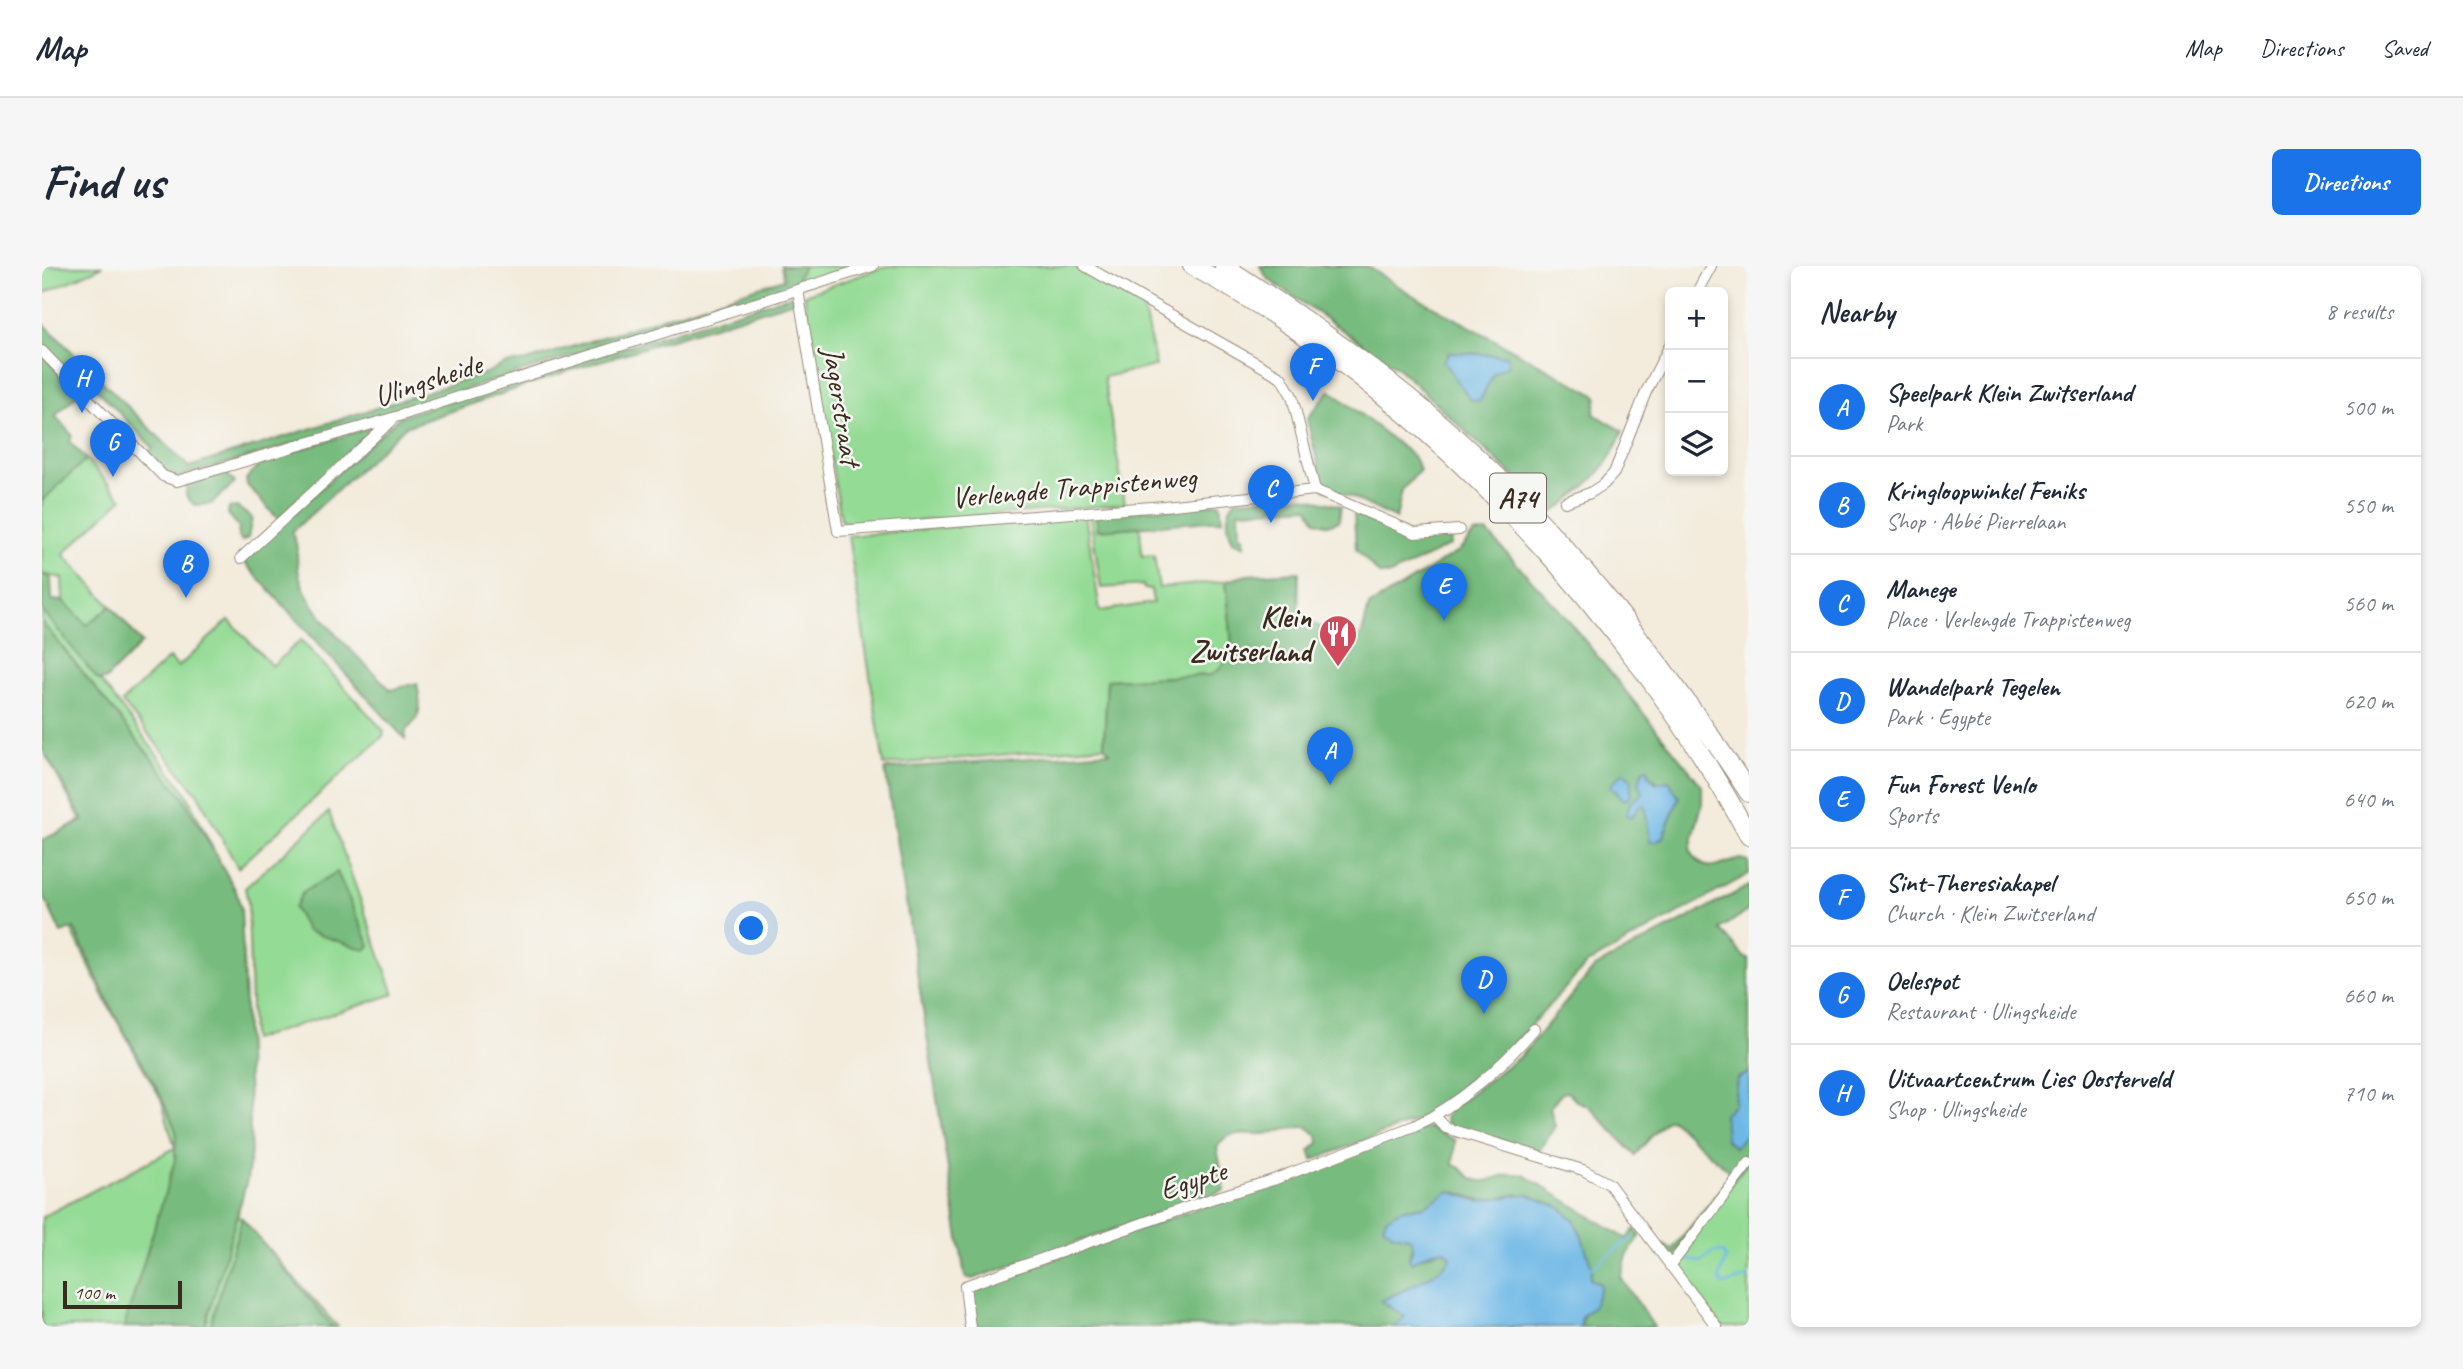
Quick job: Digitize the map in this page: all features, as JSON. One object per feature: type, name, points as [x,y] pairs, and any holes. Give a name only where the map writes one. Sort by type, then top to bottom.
[{"type":"highway","name":"A74","points":[[1192,266],[1296,332],[1399,410],[1466,469],[1538,542],[1647,674],[1702,755],[1749,836]]},
{"type":"highway","name":"A74","points":[[1224,266],[1355,356],[1425,411],[1520,500],[1627,622],[1700,720],[1749,793]]},
{"type":"street","name":"Ulingsheide","points":[[42,351],[163,476],[177,481],[388,419],[873,266]]},
{"type":"street","points":[[1085,266],[1281,377],[1292,396],[1315,490],[1415,533],[1459,530]]},
{"type":"street","points":[[1700,287],[1710,266]]},
{"type":"street","name":"Jagerstraat","points":[[798,290],[838,531]]},
{"type":"street","points":[[1565,502],[1604,484],[1614,473],[1646,392],[1667,350]]},
{"type":"street","points":[[241,558],[390,422],[388,419]]},
{"type":"street","name":"Verlengde Trappistenweg","points":[[838,531],[1164,506],[1315,490]]},
{"type":"street","name":"Egypte","points":[[970,1327],[964,1286],[1211,1199],[1273,1180],[1435,1116],[1502,1063],[1534,1029]]},
{"type":"street","points":[[1435,1116],[1446,1128],[1597,1176],[1609,1184],[1717,1327]]},
{"type":"street","points":[[1670,1266],[1749,1163]]},
{"type":"green space","points":[[42,266],[103,266],[42,294]]},
{"type":"green space","points":[[781,266],[804,266],[793,286],[261,454],[178,477],[164,473],[147,454],[153,448],[93,385],[86,390],[42,346],[42,322],[189,467],[486,373],[504,364],[527,361],[784,279]]},
{"type":"green space","points":[[804,266],[856,266],[793,286]]},
{"type":"green space","points":[[887,266],[1073,266],[1143,307],[1156,366],[1104,377],[1125,504],[853,526],[841,520],[804,295]]},
{"type":"green space","points":[[1260,266],[1367,266],[1414,296],[1597,396],[1594,414],[1623,431],[1617,445],[1595,477],[1553,513],[1399,369],[1268,279]],"holes":[[[1450,352],[1508,365],[1494,373],[1484,387]]]},
{"type":"green space","points":[[793,295],[794,301],[565,372],[405,427],[292,532],[296,543],[299,574],[305,590],[325,621],[391,690],[417,683],[418,715],[406,730],[405,739],[242,560],[399,417]]},
{"type":"green space","points":[[42,355],[79,393],[55,416],[72,435],[70,442],[86,459],[42,501]]},
{"type":"green space","points":[[1330,390],[1413,456],[1420,470],[1402,490],[1396,519],[1352,497],[1324,489],[1307,419]]},
{"type":"green space","points":[[375,426],[377,430],[278,519],[247,485],[246,479],[263,461]]},
{"type":"green space","points":[[86,459],[122,499],[63,554],[111,606],[87,625],[63,601],[62,578],[42,574],[42,501]]},
{"type":"green space","points":[[225,472],[235,483],[211,504],[194,505],[186,496],[187,484]]},
{"type":"green space","points":[[1301,496],[1341,506],[1339,521],[1328,525],[1316,521],[1308,507],[1239,511],[1240,536],[1244,536],[1245,546],[1233,541],[1228,520],[1232,504],[1236,500]]},
{"type":"green space","points":[[1220,503],[1222,520],[1098,530],[1096,514]]},
{"type":"green space","points":[[237,507],[252,518],[248,538],[242,541],[238,537],[239,527],[228,514],[229,508]]},
{"type":"green space","points":[[1354,513],[1400,532],[1450,536],[1451,545],[1390,575],[1379,574],[1356,549]]},
{"type":"green space","points":[[1096,514],[1098,530],[1140,527],[1142,556],[1154,555],[1159,588],[1226,581],[1232,645],[1230,655],[1220,669],[1211,675],[1107,680],[1104,746],[884,765],[848,536],[1085,515],[1100,611],[1153,603],[1151,589],[1144,589],[1143,585],[1101,588],[1090,515]]},
{"type":"green space","points":[[1487,532],[1564,615],[1702,786],[1702,804],[1690,849],[1695,858],[1712,867],[1740,859],[1748,861],[1749,874],[1587,964],[1502,1057],[1433,1112],[1418,1120],[1313,1160],[1310,1151],[1319,1143],[1317,1135],[1307,1127],[1261,1134],[1231,1135],[1217,1148],[1225,1190],[973,1279],[965,1277],[885,769],[1110,752],[1104,746],[1107,680],[1211,675],[1220,669],[1230,655],[1232,645],[1226,581],[1247,575],[1299,572],[1298,618],[1338,634],[1352,644],[1362,634],[1369,606],[1459,551],[1474,534]],"holes":[[[1649,775],[1679,798],[1663,837],[1650,842],[1645,804],[1640,805]]]},
{"type":"green space","points":[[42,574],[51,578],[52,600],[63,601],[87,625],[111,606],[142,643],[105,680],[98,680],[42,610]]},
{"type":"green space","points":[[47,611],[185,791],[236,896],[247,1130],[238,1215],[338,1327],[42,1327],[42,1217],[175,1148],[161,1099],[108,1005],[67,921],[42,841],[81,820],[42,748],[42,615]]},
{"type":"green space","points":[[229,620],[272,666],[301,640],[384,731],[383,736],[238,868],[197,793],[122,702],[169,658],[178,667]]},
{"type":"green space","points":[[42,622],[183,797],[236,891],[241,909],[251,1152],[247,1180],[205,1327],[124,1327],[175,1160],[176,1131],[160,1094],[113,1012],[74,928],[61,933],[42,892],[42,840],[84,821],[42,749]]},
{"type":"green space","points":[[329,812],[394,994],[252,1040],[248,902],[245,888]]},
{"type":"green space","points":[[337,872],[370,946],[365,950],[307,931],[294,908],[303,892]]},
{"type":"green space","points":[[1749,886],[1749,910],[1720,929],[1745,958],[1749,959],[1749,1073],[1737,1079],[1734,1104],[1724,1119],[1734,1147],[1749,1133],[1749,1161],[1673,1256],[1660,1247],[1664,1244],[1672,1250],[1732,1174],[1671,1119],[1665,1121],[1635,1155],[1589,1106],[1576,1101],[1568,1092],[1562,1093],[1550,1107],[1555,1126],[1539,1151],[1455,1129],[1446,1123],[1445,1116],[1452,1107],[1522,1055],[1595,967]]},
{"type":"green space","points":[[1428,1127],[1455,1140],[1453,1165],[1473,1179],[1487,1181],[1509,1174],[1524,1175],[1627,1239],[1635,1229],[1640,1235],[1627,1256],[1621,1278],[1654,1327],[1581,1327],[1592,1268],[1574,1220],[1561,1208],[1518,1194],[1484,1201],[1455,1192],[1425,1206],[1400,1210],[1393,1234],[1409,1237],[1413,1242],[1409,1258],[1419,1258],[1445,1250],[1451,1256],[1431,1275],[1381,1301],[1405,1317],[1398,1326],[975,1327],[970,1297],[978,1286]]},
{"type":"green space","points":[[1749,1161],[1749,1327],[1722,1327],[1670,1261]]},
{"type":"green space","points":[[242,1218],[333,1327],[210,1327]]},
{"type":"water","points":[[1450,352],[1507,356],[1508,365],[1494,373],[1480,401],[1471,400],[1443,361]]},
{"type":"water","points":[[1648,768],[1649,775],[1656,783],[1669,781],[1679,798],[1663,837],[1656,842],[1650,842],[1645,805],[1640,805],[1632,817],[1626,815],[1630,803],[1643,793],[1639,782],[1643,770]]},
{"type":"water","points":[[1623,772],[1632,780],[1630,797],[1624,800],[1610,786]]},
{"type":"water","points":[[1749,1073],[1749,1133],[1734,1147],[1726,1140],[1724,1114],[1734,1104],[1737,1079]]},
{"type":"water","points":[[1449,1191],[1478,1201],[1527,1194],[1561,1208],[1574,1220],[1592,1268],[1590,1279],[1601,1285],[1593,1307],[1581,1317],[1581,1327],[1393,1327],[1405,1317],[1381,1301],[1431,1275],[1451,1256],[1445,1250],[1433,1251],[1411,1262],[1411,1240],[1409,1237],[1393,1234],[1383,1226],[1386,1218],[1400,1210],[1425,1206]]},
{"type":"waterway","points":[[1590,1269],[1632,1238]]},
{"type":"waterway","points":[[1682,1259],[1701,1262],[1713,1252],[1722,1252],[1726,1258],[1719,1279],[1723,1285],[1749,1277]]},
{"type":"place","name":"Sint-Theresiakapel","points":[[1313,401]]},
{"type":"place","name":"Uitvaartcentrum Lies Oosterveld","points":[[82,413]]},
{"type":"place","name":"Oelespot","points":[[113,477]]},
{"type":"place","name":"Manege","points":[[1271,523]]},
{"type":"place","name":"Kringloopwinkel Feniks","points":[[186,598]]},
{"type":"place","name":"Fun Forest Venlo","points":[[1444,621]]},
{"type":"place","name":"Klein Zwitserland","points":[[1338,668]]},
{"type":"place","name":"Speelpark Klein Zwitserland","points":[[1330,785]]},
{"type":"place","name":"Wandelpark Tegelen","points":[[1484,1014]]}]
